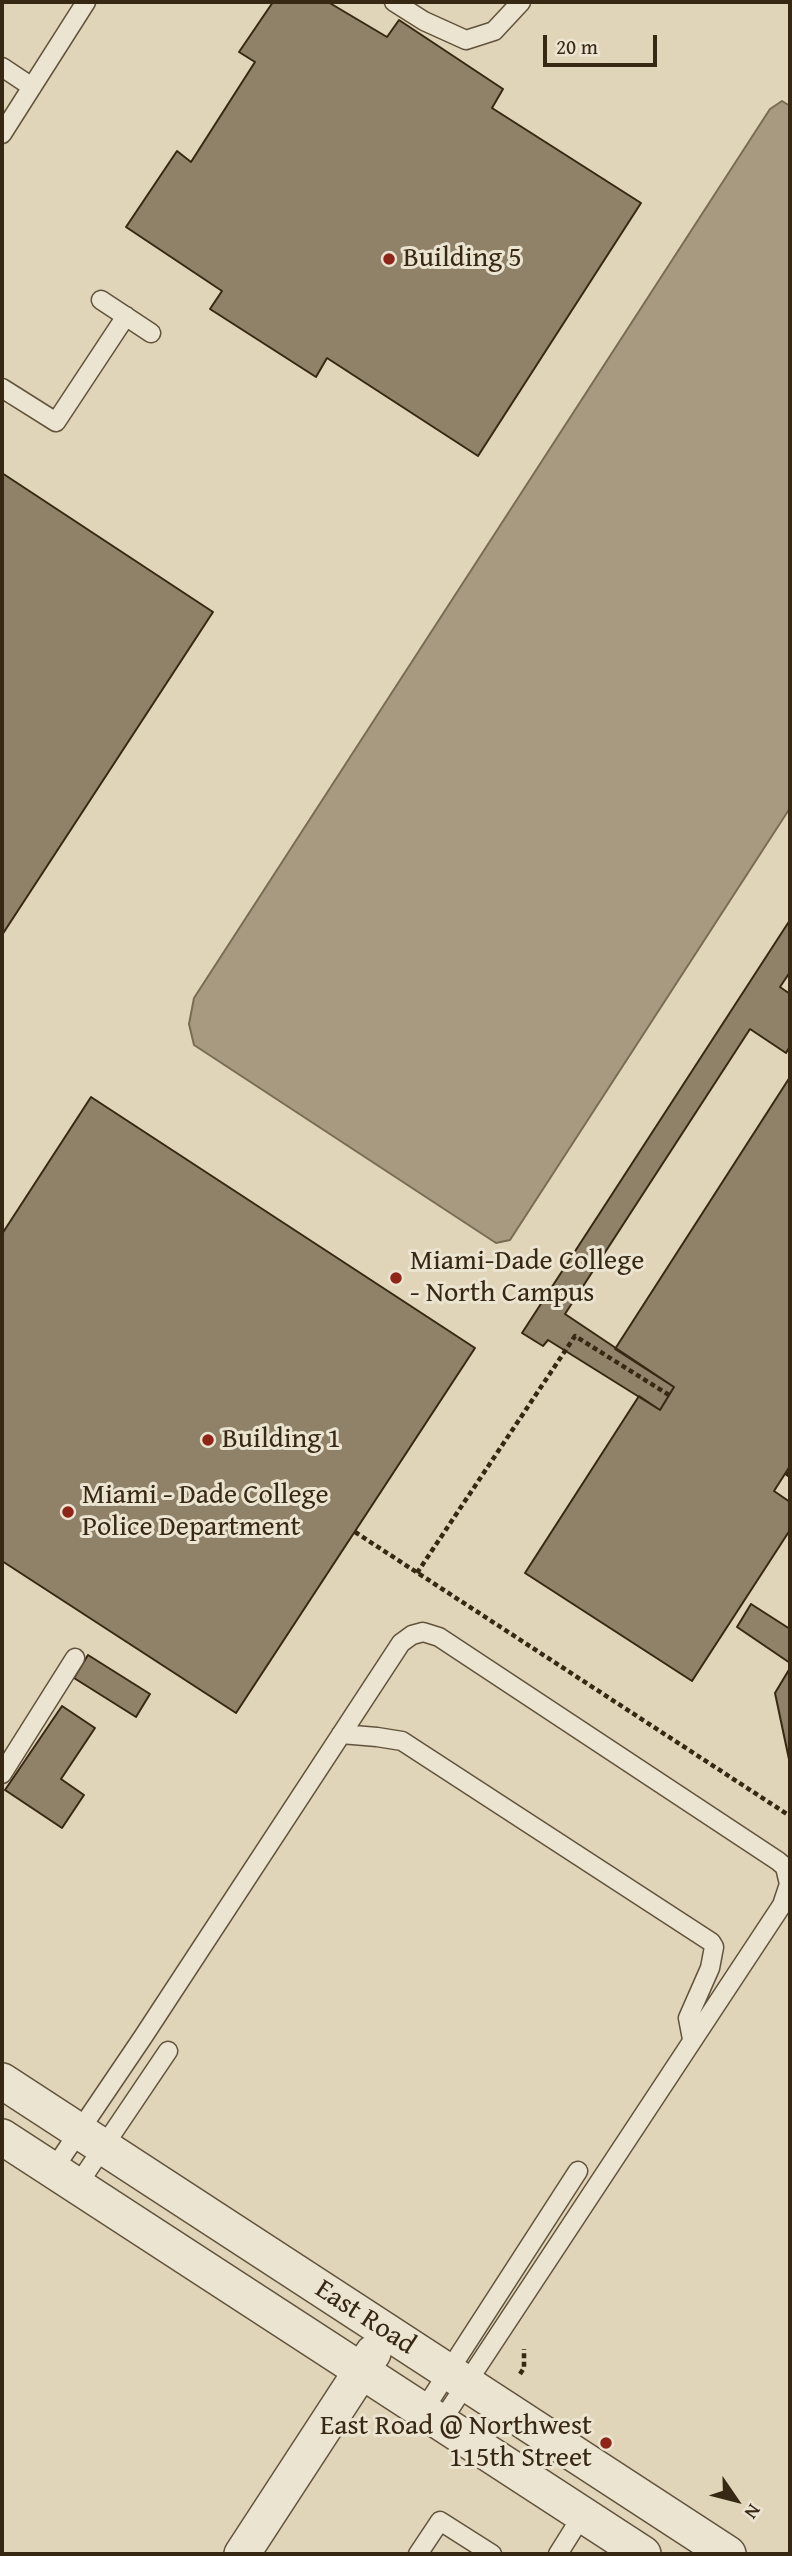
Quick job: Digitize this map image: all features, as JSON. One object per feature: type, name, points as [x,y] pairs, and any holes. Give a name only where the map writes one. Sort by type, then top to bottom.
[{"type":"street","name":"East Road","points":[[2,2081],[728,2554]]},
{"type":"street","name":"East Road","points":[[2,2137],[643,2554]]},
{"type":"street","points":[[242,2554],[386,2333]]},
{"type":"lane","points":[[2,134],[86,2]]},
{"type":"lane","points":[[394,2],[424,21],[466,40],[494,30],[521,2]]},
{"type":"lane","points":[[2,67],[32,87]]},
{"type":"lane","points":[[101,300],[151,333]]},
{"type":"lane","points":[[2,388],[56,422],[126,316]]},
{"type":"lane","points":[[65,2178],[92,2140],[341,1734],[401,1643],[412,1635],[423,1632],[431,1634],[785,1867],[789,1884],[782,1905],[432,2417]]},
{"type":"lane","points":[[2,1772],[75,1658]]},
{"type":"lane","points":[[341,1734],[402,1741],[711,1942],[714,1947],[710,1968],[704,1985],[690,2008],[688,2018],[692,2039]]},
{"type":"lane","points":[[65,2178],[92,2140],[168,2051]]},
{"type":"lane","points":[[458,2377],[578,2171]]},
{"type":"lane","points":[[558,2554],[583,2514]]},
{"type":"lane","points":[[418,2554],[440,2521],[492,2554]]},
{"type":"path","points":[[417,1573],[575,1336],[669,1395]]},
{"type":"path","points":[[355,1532],[790,1816]]},
{"type":"shaded area","points":[[782,101],[790,106],[790,808],[510,1240],[496,1243],[194,1045],[189,1024],[194,998],[770,109]]},
{"type":"building","name":"Building 5","points":[[273,2],[328,2],[387,37],[399,20],[503,89],[492,108],[641,203],[478,456],[327,358],[316,377],[210,309],[222,291],[126,227],[177,151],[191,162],[255,62],[239,52]]},
{"type":"building","points":[[2,473],[213,612],[2,935]]},
{"type":"building","points":[[790,920],[790,972],[780,987],[790,994],[790,1046],[786,1053],[750,1029],[565,1314],[674,1387],[660,1410],[548,1340],[543,1346],[522,1333]]},
{"type":"building","points":[[790,1077],[790,1466],[774,1491],[790,1502],[790,1530],[692,1681],[525,1573],[639,1396],[660,1410],[674,1387],[615,1349]]},
{"type":"building","name":"Building 1","points":[[91,1097],[475,1348],[236,1713],[2,1561],[2,1234]]},
{"type":"building","points":[[751,1604],[790,1629],[790,1663],[737,1627]]},
{"type":"building","points":[[88,1655],[150,1694],[136,1717],[74,1678]]},
{"type":"building","points":[[790,1668],[790,1764],[775,1693]]},
{"type":"building","points":[[62,1706],[95,1728],[61,1779],[84,1795],[62,1828],[5,1790]]},
{"type":"place","name":"Building 5","points":[[389,259]]},
{"type":"place","name":"Miami-Dade College - North Campus","points":[[396,1278]]},
{"type":"place","name":"Building 1","points":[[208,1440]]},
{"type":"place","name":"Miami - Dade College Police Department","points":[[68,1512]]},
{"type":"place","name":"East Road @ Northwest 115th Street","points":[[606,2443]]}]
